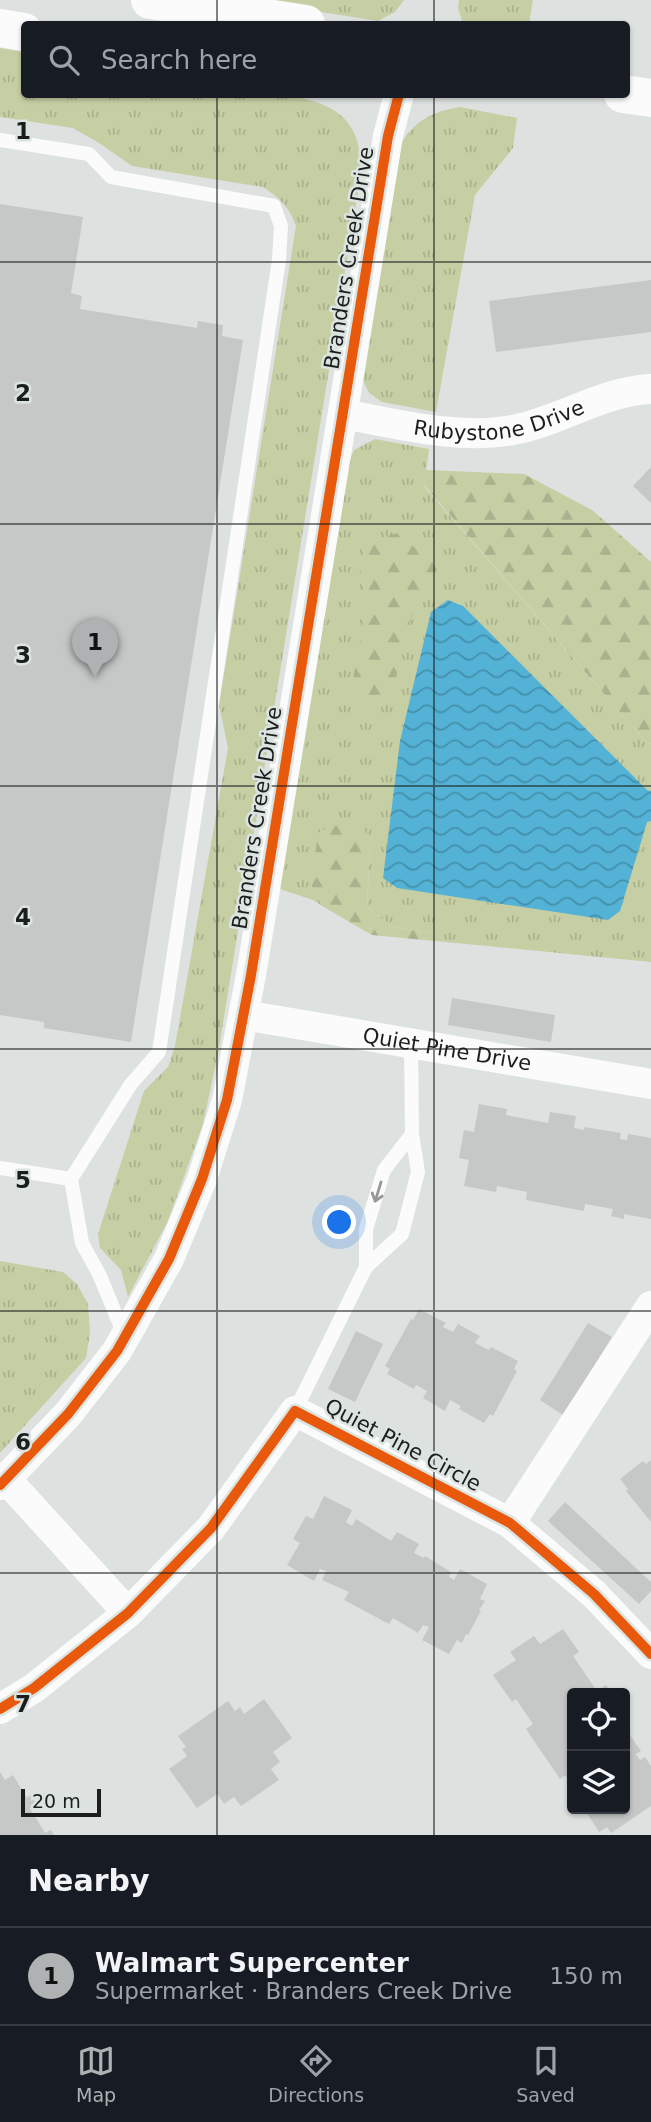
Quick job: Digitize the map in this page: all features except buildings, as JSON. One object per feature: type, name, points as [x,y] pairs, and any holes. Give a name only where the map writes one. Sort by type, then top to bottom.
[{"type":"street","points":[[150,0],[286,21]]},
{"type":"street","points":[[0,29],[21,32]]},
{"type":"street","points":[[630,95],[651,98]]},
{"type":"street","name":"Branders Creek Drive","points":[[3,1482],[68,1414],[117,1351],[169,1259],[202,1178],[227,1100],[388,136],[398,98]]},
{"type":"street","name":"Rubystone Drive","points":[[343,414],[416,427],[481,433],[512,430],[540,423],[613,395],[651,389]]},
{"type":"street","name":"Quiet Pine Drive","points":[[243,1015],[651,1084]]},
{"type":"street","points":[[510,1523],[651,1306]]},
{"type":"street","name":"Quiet Pine Circle","points":[[0,1709],[34,1688],[128,1613],[211,1528],[295,1411],[510,1523],[594,1594],[651,1654]]},
{"type":"street","points":[[3,1482],[128,1613]]},
{"type":"lane","points":[[0,140],[89,155],[111,177],[274,206],[281,226],[275,287],[159,1052],[131,1084],[71,1179],[82,1243],[100,1276],[125,1337]]},
{"type":"lane","points":[[295,1411],[366,1267],[402,1234],[418,1172],[411,1133],[411,1042]]},
{"type":"lane","points":[[366,1267],[366,1229],[384,1170],[411,1133]]},
{"type":"lane","points":[[0,1168],[71,1179]]},
{"type":"green space","points":[[245,0],[404,0],[395,12],[378,21]]},
{"type":"green space","points":[[459,0],[533,0],[530,21],[462,21],[458,8]]},
{"type":"green space","points":[[0,48],[21,52],[21,98],[300,98],[327,106],[345,119],[357,140],[360,156],[361,173],[218,1054],[203,1124],[168,1221],[128,1297],[121,1270],[100,1248],[98,1234],[144,1091],[168,1067],[175,1046],[228,748],[219,705],[296,226],[283,204],[263,187],[132,166],[73,128],[0,117]]},
{"type":"green space","points":[[460,107],[517,118],[513,148],[475,195],[436,412],[382,402],[369,393],[362,378],[399,147],[411,130],[424,119]]},
{"type":"green space","points":[[375,439],[429,449],[424,486],[643,739],[651,744],[651,962],[445,942],[436,933],[393,927],[367,907],[370,845],[311,885],[322,906],[313,900],[274,887],[343,476],[354,450]]},
{"type":"green space","points":[[426,470],[524,474],[592,510],[651,562],[651,744],[643,739],[424,485]]},
{"type":"green space","points":[[398,533],[437,567],[434,588],[411,618],[393,689],[370,703],[351,691],[366,605],[359,566],[367,542]]},
{"type":"green space","points":[[331,825],[363,825],[370,845],[367,907],[393,927],[436,933],[445,942],[372,935],[322,906],[311,885],[318,833]]},
{"type":"green space","points":[[0,1261],[63,1272],[77,1284],[88,1304],[90,1333],[86,1358],[0,1453]]},
{"type":"water","points":[[448,600],[463,606],[651,791],[651,821],[647,822],[620,911],[608,920],[397,888],[383,878],[400,741],[431,612]]},
{"type":"cycle path","points":[[0,1485],[68,1414],[117,1351],[169,1259],[202,1179],[227,1100],[251,975],[388,136],[398,98]]},
{"type":"cycle path","points":[[0,1709],[34,1688],[128,1613],[211,1528],[295,1411],[510,1523],[594,1594],[651,1654]]},
{"type":"place","name":"Walmart Supercenter","points":[[95,677]]}]
